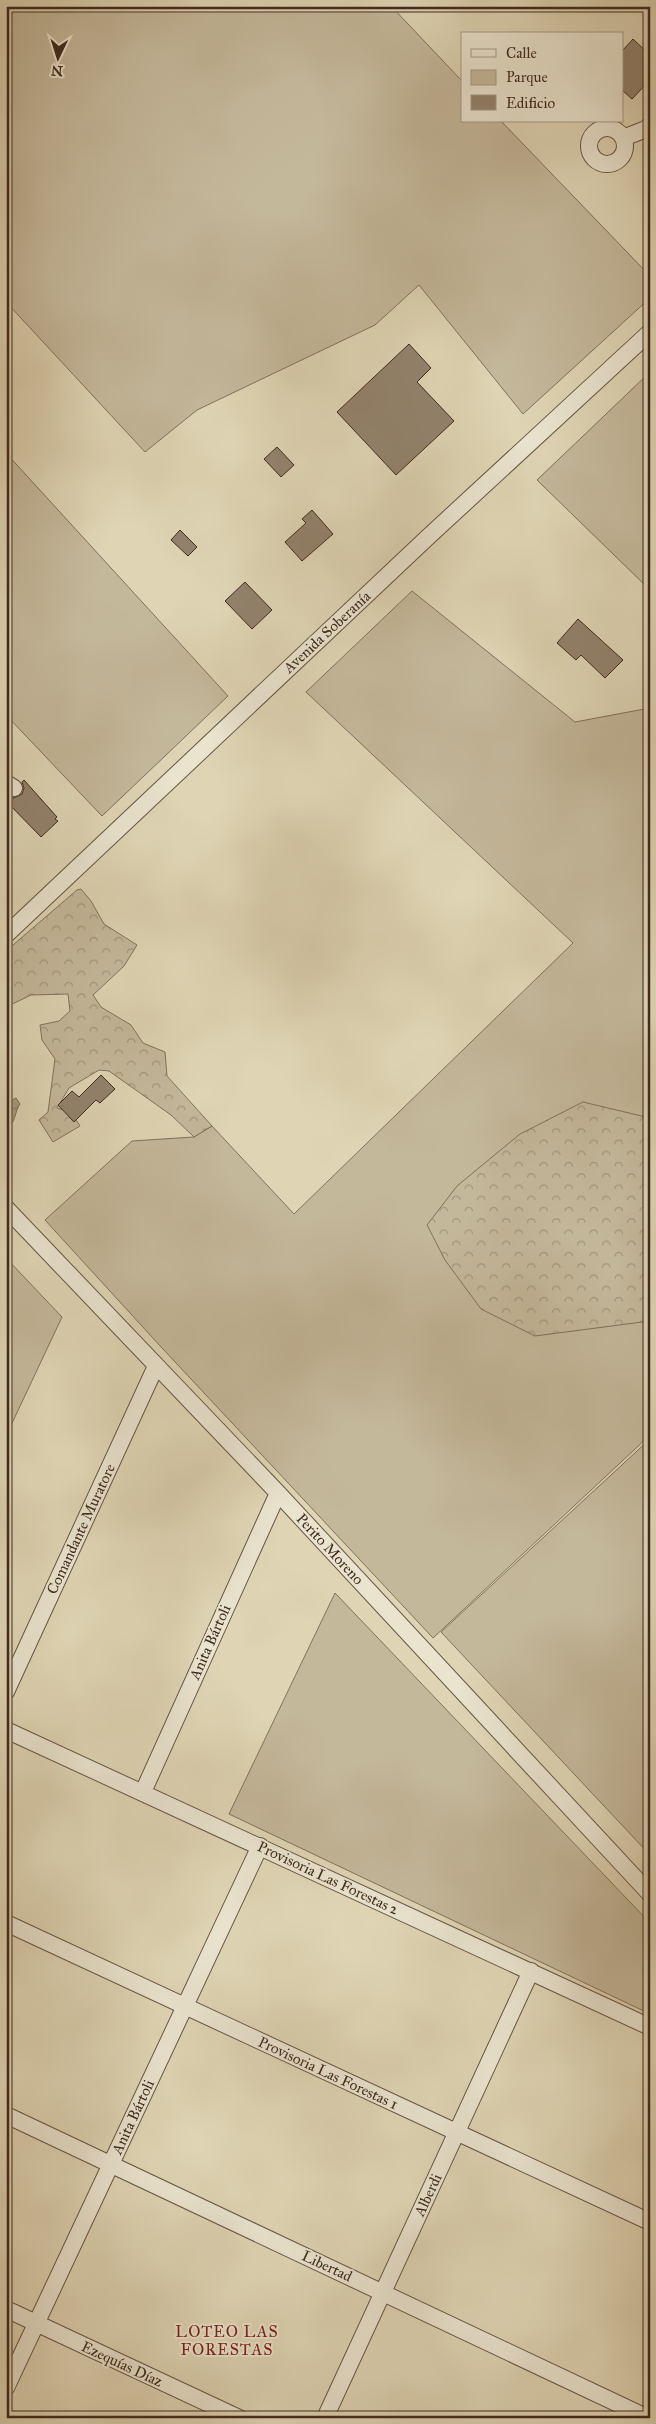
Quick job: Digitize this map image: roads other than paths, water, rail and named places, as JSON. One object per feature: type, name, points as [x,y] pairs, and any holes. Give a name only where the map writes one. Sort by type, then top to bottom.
[{"type":"street","points":[[623,138],[646,129],[650,125]]},
{"type":"street","name":"Avenida Soberanía","points":[[6,935],[428,537],[650,332]]},
{"type":"street","name":"Perito Moreno","points":[[6,1208],[278,1493],[650,1894]]},
{"type":"street","name":"Comandante Muratore","points":[[6,1692],[156,1366]]},
{"type":"street","name":"Anita Bártoli","points":[[143,1792],[278,1493]]},
{"type":"street","name":"Provisoria Las Forestas 2","points":[[6,1730],[650,2027]]},
{"type":"street","name":"Anita Bártoli","points":[[6,2388],[260,1846]]},
{"type":"street","name":"Provisoria Las Forestas 1","points":[[6,1922],[650,2222]]},
{"type":"street","name":"Alberdi","points":[[325,2418],[531,1971]]},
{"type":"street","name":"Libertad","points":[[6,2116],[648,2418]]},
{"type":"street","name":"Ezequías Díaz","points":[[6,2309],[239,2418]]},
{"type":"water","points":[[16,1098],[20,1104],[12,1123],[10,1126],[6,1126],[6,1103]]},
{"type":"district","name":"LOTEO LAS FORESTAS","points":[[227,2340]]}]
